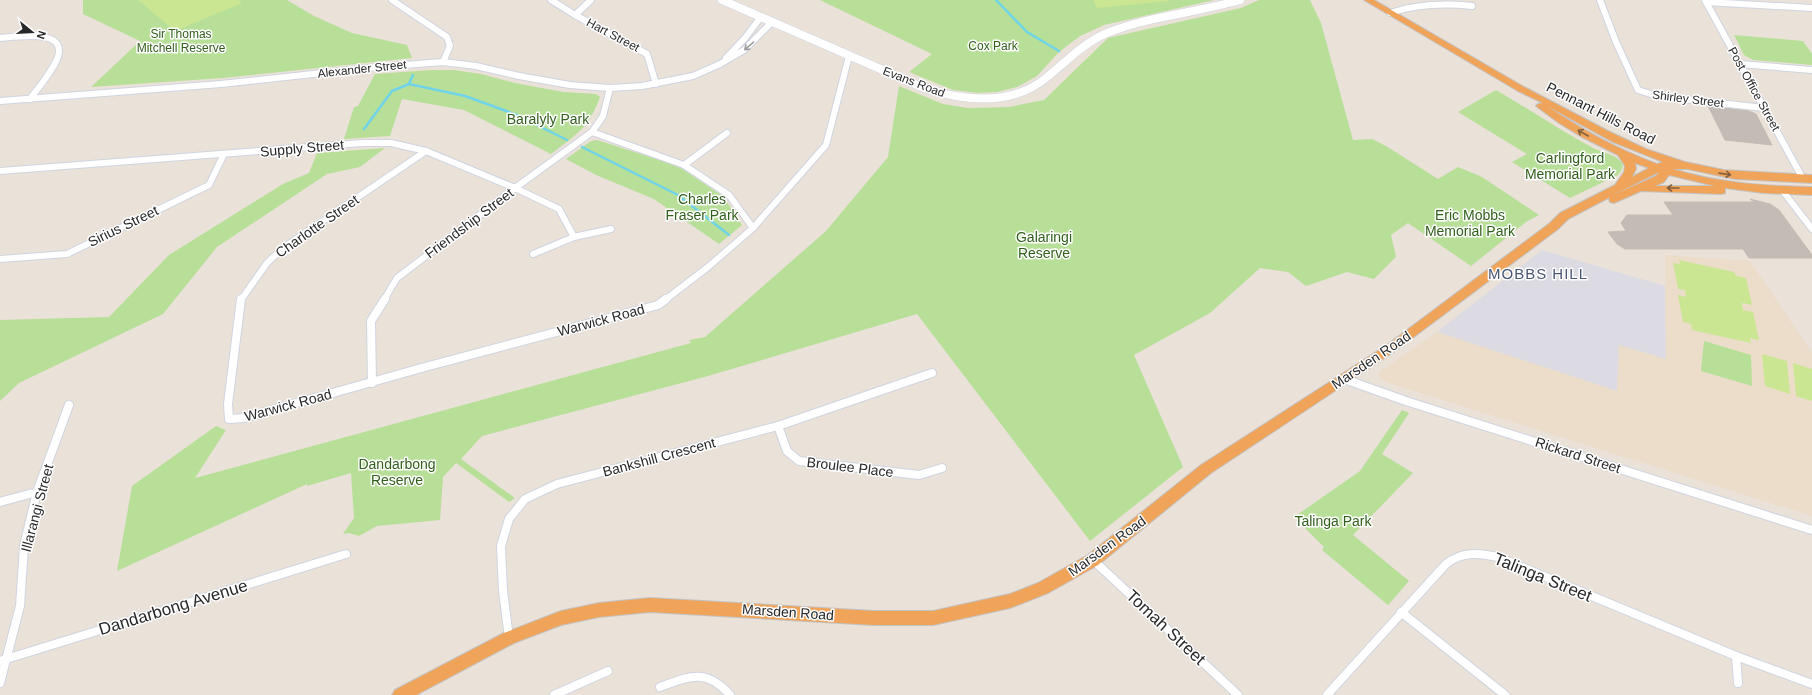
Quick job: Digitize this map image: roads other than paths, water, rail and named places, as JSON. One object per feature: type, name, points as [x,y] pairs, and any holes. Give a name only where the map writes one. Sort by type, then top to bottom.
[{"type":"highway","name":"Pennant Hills Road","points":[[1368,0],[1521,89],[1535,95],[1589,126],[1655,156],[1687,166],[1726,174],[1807,179]]},
{"type":"highway","name":"Pennant Hills Road","points":[[1521,89],[1529,98],[1586,135],[1617,151],[1662,168],[1714,182],[1754,188],[1812,191]]},
{"type":"highway","points":[[1589,126],[1611,141],[1662,168],[1687,166]]},
{"type":"highway","points":[[1617,151],[1628,160],[1631,168],[1629,174],[1617,189]]},
{"type":"highway","name":"Marsden Road","points":[[400,695],[508,638],[561,618],[599,610],[634,606],[716,608],[874,618],[933,618],[1010,601],[1061,579],[1093,560],[1206,469],[1408,336],[1554,226],[1564,216],[1662,168]]},
{"type":"highway","name":"Marsden Road","points":[[1554,226],[1570,222],[1615,198],[1660,179],[1662,168]]},
{"type":"highway","points":[[1638,189],[1673,188],[1737,190],[1754,188]]},
{"type":"street","points":[[392,0],[447,37],[450,42],[450,48],[443,62]]},
{"type":"street","name":"Hart Street","points":[[552,0],[575,15],[647,54],[656,84]]},
{"type":"street","points":[[575,15],[591,0]]},
{"type":"street","name":"Evans Road","points":[[722,0],[916,85],[948,96],[974,100],[999,98],[1021,93],[1038,84],[1081,47],[1118,28],[1240,0]]},
{"type":"street","name":"Shirley Street","points":[[1600,0],[1616,42],[1638,90],[1658,96],[1764,108]]},
{"type":"street","points":[[1705,1],[1812,8]]},
{"type":"street","name":"Post Office Street","points":[[1705,1],[1764,108],[1807,179]]},
{"type":"street","points":[[1390,13],[1420,5],[1440,4],[1472,6]]},
{"type":"street","name":"Alexander Street","points":[[720,64],[738,46],[761,17]]},
{"type":"street","name":"Alexander Street","points":[[0,101],[221,84],[377,67],[443,62],[476,66],[519,76],[570,85],[610,88],[656,84],[693,76],[720,64],[744,50],[772,22]]},
{"type":"street","points":[[0,38],[42,36],[52,39],[60,49],[57,57],[30,99]]},
{"type":"street","name":"Warwick Road","points":[[229,419],[244,418],[658,305],[708,267],[753,228],[826,145],[849,56]]},
{"type":"street","points":[[1740,64],[1812,70]]},
{"type":"street","name":"Friendship Street","points":[[372,383],[371,321],[397,278],[515,188],[592,132],[603,116],[610,88]]},
{"type":"street","points":[[592,132],[684,165],[729,195],[753,228]]},
{"type":"street","points":[[684,165],[727,133]]},
{"type":"street","name":"Supply Street","points":[[0,171],[362,143],[391,143],[426,151],[515,188],[559,209],[574,237]]},
{"type":"street","name":"Charlotte Street","points":[[229,419],[228,404],[241,299],[267,263],[283,248],[426,151]]},
{"type":"street","name":"Sirius Street","points":[[0,259],[67,254],[209,185],[224,154]]},
{"type":"street","points":[[1782,190],[1812,229]]},
{"type":"street","points":[[533,254],[574,237],[611,229]]},
{"type":"street","name":"Bankshill Crescent","points":[[508,638],[503,591],[501,546],[509,519],[525,500],[557,484],[778,426],[932,373]]},
{"type":"street","name":"Rickard Street","points":[[1344,379],[1406,401],[1812,530]]},
{"type":"street","name":"Illarangi Street","points":[[0,683],[3,660],[20,606],[24,546],[38,492],[69,405]]},
{"type":"street","name":"Broulee Place","points":[[778,426],[787,450],[800,461],[919,475],[942,468]]},
{"type":"street","points":[[0,502],[38,492]]},
{"type":"street","name":"Dandarbong Avenue","points":[[3,660],[346,554]]},
{"type":"street","name":"Talinga Street","points":[[1327,695],[1451,558],[1462,554],[1485,555],[1516,564],[1736,656],[1812,684]]},
{"type":"street","name":"Tomah Street","points":[[1093,560],[1238,695]]},
{"type":"street","points":[[1401,612],[1505,695]]},
{"type":"street","points":[[1736,656],[1738,683]]},
{"type":"street","points":[[556,695],[608,671]]},
{"type":"street","points":[[660,687],[691,676],[704,677],[715,680],[730,695]]},
{"type":"waterway","points":[[996,0],[1027,32],[1059,51]]},
{"type":"waterway","points":[[409,84],[413,75]]},
{"type":"waterway","points":[[364,129],[392,91],[409,84]]},
{"type":"waterway","points":[[409,84],[465,96],[517,115],[567,140]]},
{"type":"waterway","points":[[582,147],[678,195],[729,235]]},
{"type":"district","name":"MOBBS HILL","points":[[1538,274]]},
{"type":"park label","name":"Sir Thomas Mitchell Reserve","points":[[181,41]]},
{"type":"park label","name":"Cox Park","points":[[993,46]]},
{"type":"park label","name":"Baralyly Park","points":[[548,119]]},
{"type":"park label","name":"Carlingford Memorial Park","points":[[1570,166]]},
{"type":"park label","name":"Charles Fraser Park","points":[[702,208]]},
{"type":"park label","name":"Eric Mobbs Memorial Park","points":[[1470,224]]},
{"type":"park label","name":"Galaringi Reserve","points":[[1044,246]]},
{"type":"park label","name":"Dandarbong Reserve","points":[[397,472]]},
{"type":"park label","name":"Talinga Park","points":[[1333,521]]}]
